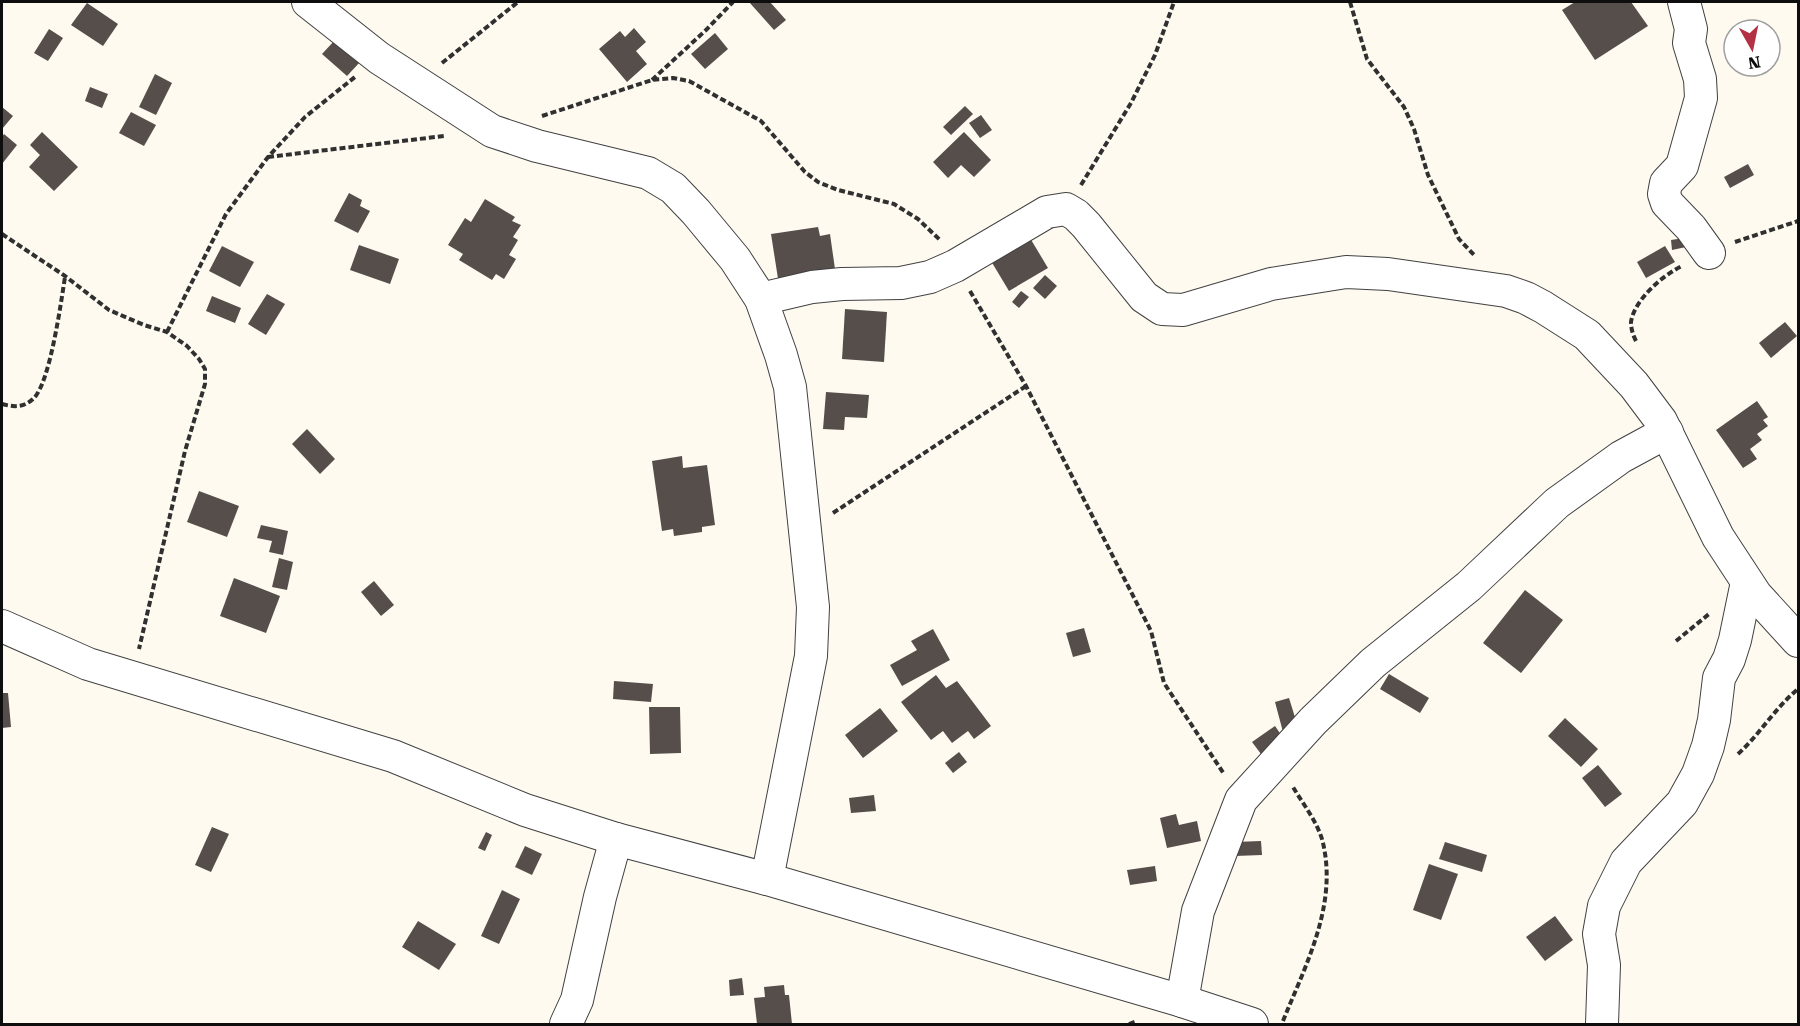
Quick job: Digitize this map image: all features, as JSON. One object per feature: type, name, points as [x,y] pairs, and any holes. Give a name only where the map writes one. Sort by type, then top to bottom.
[{"type":"street","points":[[308,2],[379,58],[492,130],[537,146],[648,173],[673,188],[729,251],[761,299],[790,387],[813,607],[811,656],[768,879]]},
{"type":"street","points":[[1684,2],[1691,29],[1689,43],[1700,79],[1701,98],[1682,166],[1666,183],[1664,194],[1667,203],[1691,228],[1709,253]]},
{"type":"street","points":[[761,299],[812,287],[842,284],[902,284],[930,278],[1047,212],[1066,209],[1086,225],[1144,297],[1162,309],[1182,310],[1271,284],[1346,272],[1388,274],[1506,291],[1543,307],[1587,335],[1635,385],[1661,421],[1718,537],[1756,595],[1798,641]]},
{"type":"street","points":[[1182,1001],[1198,911],[1241,800],[1313,721],[1373,663],[1469,586],[1557,503],[1621,457],[1667,432]]},
{"type":"street","points":[[1602,1024],[1604,965],[1599,933],[1604,906],[1626,862],[1682,803],[1698,774],[1714,720],[1719,678],[1729,659],[1735,640],[1747,582]]},
{"type":"street","points":[[2,626],[88,664],[393,756],[525,810],[616,839],[768,879],[1182,1001],[1252,1024]]},
{"type":"street","points":[[566,1024],[577,1000],[600,897],[616,839]]},
{"type":"path","points":[[417,83],[518,2]]},
{"type":"path","points":[[652,80],[733,2]]},
{"type":"path","points":[[1066,209],[1136,93],[1155,56],[1174,2]]},
{"type":"path","points":[[1350,2],[1367,58],[1411,119],[1428,176],[1459,239],[1506,291]]},
{"type":"path","points":[[166,332],[226,214],[268,157],[305,117],[379,58]]},
{"type":"path","points":[[492,130],[605,97],[652,80],[673,78],[689,81],[761,121],[805,172],[818,182],[838,190],[894,204],[918,219],[958,264],[1026,386],[1151,631],[1164,683],[1241,800]]},
{"type":"path","points":[[268,157],[445,136]]},
{"type":"path","points":[[1639,347],[1631,328],[1631,320],[1638,306],[1652,288],[1673,270],[1748,236],[1798,221]]},
{"type":"path","points":[[2,234],[109,309],[166,332],[187,346],[199,358],[205,369],[205,384],[185,451],[132,678]]},
{"type":"path","points":[[2,404],[13,407],[24,405],[34,398],[42,383],[51,353],[65,276]]},
{"type":"path","points":[[806,531],[1026,386]]},
{"type":"path","points":[[1731,759],[1752,740],[1798,689]]},
{"type":"path","points":[[1278,760],[1314,820],[1322,838],[1326,862],[1326,901],[1317,939],[1282,1024]]},
{"type":"building","points":[[749,2],[770,2],[786,20],[774,30]]},
{"type":"building","points":[[1575,2],[1631,2],[1648,26],[1595,60],[1562,10]]},
{"type":"building","points":[[87,3],[118,24],[103,46],[71,25]]},
{"type":"building","points":[[634,28],[646,42],[636,51],[647,64],[627,82],[599,49],[620,31],[625,37]]},
{"type":"building","points":[[49,29],[63,38],[48,61],[34,53]]},
{"type":"building","points":[[715,33],[728,49],[705,69],[691,54]]},
{"type":"building","points":[[335,40],[360,62],[347,76],[322,54]]},
{"type":"building","points":[[155,74],[172,83],[156,115],[139,107]]},
{"type":"building","points":[[90,87],[108,94],[102,108],[85,101]]},
{"type":"building","points":[[965,106],[973,114],[951,135],[943,127]]},
{"type":"building","points":[[2,107],[13,116],[2,129]]},
{"type":"building","points":[[131,112],[156,125],[144,146],[119,133]]},
{"type":"building","points":[[981,115],[992,130],[980,138],[969,123]]},
{"type":"building","points":[[42,132],[78,167],[54,191],[29,167],[40,155],[30,145]]},
{"type":"building","points":[[964,132],[991,160],[974,177],[961,165],[948,178],[933,162]]},
{"type":"building","points":[[4,134],[17,145],[2,164],[2,137]]},
{"type":"building","points":[[1748,164],[1754,175],[1730,188],[1724,177]]},
{"type":"building","points":[[349,193],[362,200],[360,206],[370,211],[358,233],[334,221]]},
{"type":"building","points":[[485,199],[515,217],[512,221],[521,225],[513,237],[518,240],[509,255],[516,259],[504,279],[496,274],[492,280],[459,260],[463,254],[448,245],[465,218],[471,222]]},
{"type":"building","points":[[818,227],[820,236],[830,234],[836,276],[779,285],[771,234]]},
{"type":"building","points":[[1027,233],[1048,268],[1009,291],[988,256]]},
{"type":"building","points":[[1684,238],[1686,247],[1672,250],[1671,240]]},
{"type":"building","points":[[359,245],[399,259],[390,284],[350,270]]},
{"type":"building","points":[[222,246],[254,262],[240,287],[209,271]]},
{"type":"building","points":[[1665,246],[1675,262],[1646,278],[1637,262]]},
{"type":"building","points":[[1045,275],[1057,286],[1045,299],[1033,288]]},
{"type":"building","points":[[1021,291],[1029,297],[1019,308],[1012,302]]},
{"type":"building","points":[[267,294],[285,304],[266,335],[248,324]]},
{"type":"building","points":[[212,296],[241,308],[235,323],[206,311]]},
{"type":"building","points":[[845,309],[887,312],[884,362],[842,359]]},
{"type":"building","points":[[1785,322],[1797,336],[1771,358],[1759,343]]},
{"type":"building","points":[[826,392],[869,395],[867,418],[845,417],[844,430],[823,429]]},
{"type":"building","points":[[1757,401],[1768,417],[1763,420],[1768,426],[1757,434],[1762,440],[1750,449],[1757,459],[1743,468],[1716,430]]},
{"type":"building","points":[[307,429],[335,459],[320,474],[292,444]]},
{"type":"building","points":[[682,456],[683,468],[707,465],[715,525],[702,527],[702,532],[674,536],[673,529],[662,531],[652,461]]},
{"type":"building","points":[[199,491],[239,506],[227,537],[187,522]]},
{"type":"building","points":[[261,525],[288,531],[283,555],[269,552],[272,541],[257,538]]},
{"type":"building","points":[[279,558],[293,562],[287,590],[272,587]]},
{"type":"building","points":[[234,578],[280,596],[266,633],[220,616]]},
{"type":"building","points":[[374,581],[394,605],[381,616],[361,592]]},
{"type":"building","points":[[1525,590],[1563,620],[1521,673],[1483,643]]},
{"type":"building","points":[[1084,628],[1091,652],[1073,657],[1066,633]]},
{"type":"building","points":[[933,629],[950,660],[902,686],[890,665],[917,650],[911,641]]},
{"type":"building","points":[[1389,674],[1429,698],[1420,713],[1380,689]]},
{"type":"building","points":[[936,675],[946,688],[957,681],[991,726],[974,739],[968,731],[952,743],[943,731],[931,740],[901,702]]},
{"type":"building","points":[[614,681],[653,684],[651,702],[613,699]]},
{"type":"building","points":[[2,693],[8,693],[11,727],[2,728]]},
{"type":"building","points":[[1289,698],[1298,727],[1283,732],[1275,702]]},
{"type":"building","points":[[649,707],[680,707],[681,753],[650,754]]},
{"type":"building","points":[[880,708],[898,731],[863,758],[845,735]]},
{"type":"building","points":[[1565,718],[1598,749],[1581,767],[1548,736]]},
{"type":"building","points":[[1275,726],[1286,742],[1264,758],[1252,742]]},
{"type":"building","points":[[959,752],[967,762],[953,773],[945,763]]},
{"type":"building","points":[[1598,765],[1622,794],[1605,807],[1582,778]]},
{"type":"building","points":[[874,795],[876,811],[851,813],[849,798]]},
{"type":"building","points":[[1176,814],[1179,825],[1197,821],[1201,841],[1167,848],[1160,818]]},
{"type":"building","points":[[212,827],[229,834],[211,872],[195,865]]},
{"type":"building","points":[[486,832],[492,835],[485,851],[478,848]]},
{"type":"building","points":[[1261,841],[1262,855],[1235,856],[1235,842]]},
{"type":"building","points":[[1445,842],[1487,855],[1482,872],[1439,859]]},
{"type":"building","points":[[525,846],[542,854],[532,875],[515,867]]},
{"type":"building","points":[[1429,864],[1458,874],[1441,920],[1413,910]]},
{"type":"building","points":[[1155,866],[1157,881],[1130,885],[1127,870]]},
{"type":"building","points":[[502,890],[520,899],[499,944],[481,936]]},
{"type":"building","points":[[1555,916],[1573,940],[1545,961],[1526,937]]},
{"type":"building","points":[[418,921],[456,944],[439,970],[402,947]]},
{"type":"building","points":[[742,978],[744,995],[730,996],[729,980]]},
{"type":"building","points":[[784,985],[785,995],[789,995],[792,1024],[757,1024],[754,998],[765,997],[764,987]]}]
